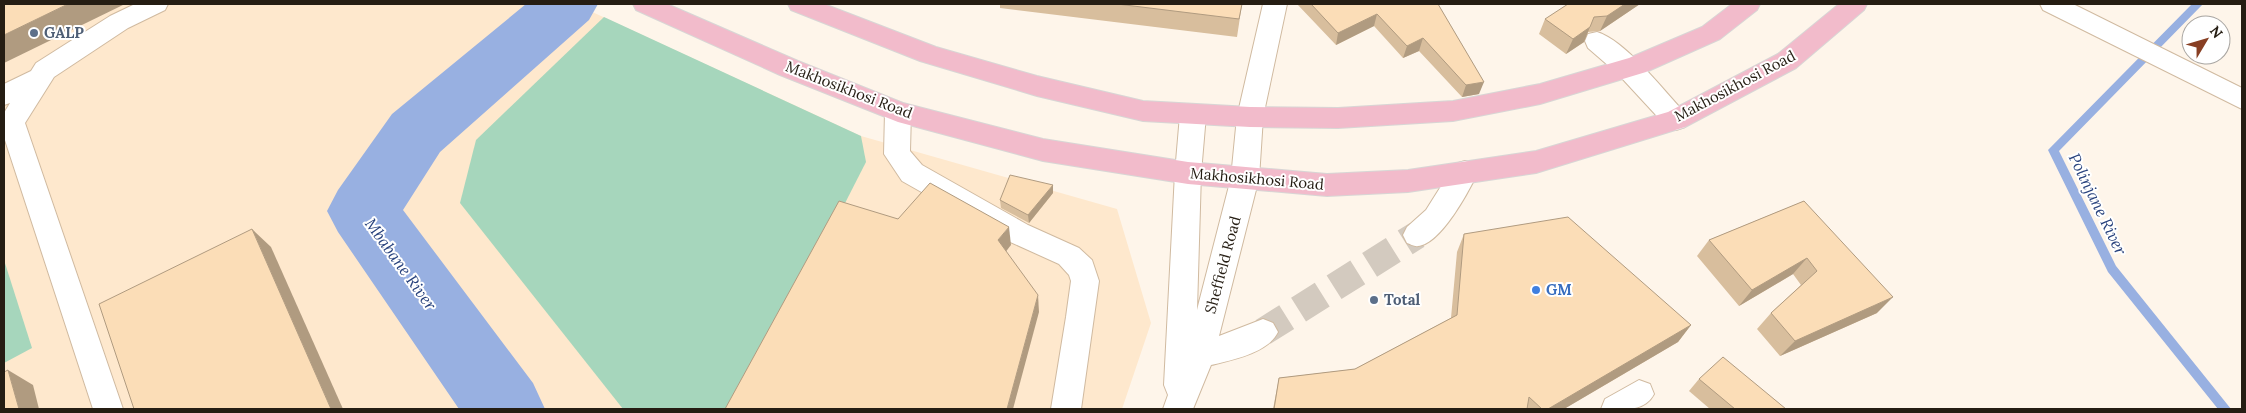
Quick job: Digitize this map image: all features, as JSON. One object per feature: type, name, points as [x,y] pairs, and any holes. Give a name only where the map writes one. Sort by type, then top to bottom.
[{"type":"main road","points":[[800,4],[929,54],[1037,86],[1143,111],[1193,115],[1338,118],[1452,111],[1540,94],[1627,68],[1711,33],[1748,4]]},
{"type":"main road","name":"Makhosikhosi Road","points":[[652,7],[790,68],[898,112],[1043,150],[1188,174],[1327,185],[1408,181],[1536,162],[1676,120],[1787,61],[1855,4]]},
{"type":"street","points":[[108,409],[12,122],[45,70],[111,27],[156,4]]},
{"type":"street","name":"Sheffield Road","points":[[1178,409],[1200,354],[1245,178],[1250,117],[1275,4]]},
{"type":"street","points":[[2052,4],[2242,99]]},
{"type":"street","points":[[1597,41],[1627,68],[1676,120]]},
{"type":"street","points":[[4,95],[40,78]]},
{"type":"street","points":[[898,112],[897,154],[912,173],[1009,228],[1069,256],[1082,269],[1085,281],[1084,290],[1066,409]]},
{"type":"street","name":"Sheffield Road","points":[[1178,409],[1188,174],[1193,115]]},
{"type":"street","points":[[1417,236],[1436,218],[1465,172]]},
{"type":"street","points":[[1200,354],[1231,347],[1263,332]]},
{"type":"shaded area","points":[[4,4],[575,4],[861,136],[1117,209],[1151,323],[1122,409],[4,409]]},
{"type":"green space","points":[[604,17],[861,136],[866,162],[740,409],[623,409],[460,203],[476,140]]},
{"type":"green space","points":[[4,260],[32,348],[4,363]]},
{"type":"building","points":[[4,4],[68,4],[4,35]]},
{"type":"building","points":[[1117,4],[1242,4],[1239,19]]},
{"type":"building","points":[[1311,4],[1438,4],[1484,82],[1466,85],[1423,38],[1407,46],[1377,14],[1338,33]]},
{"type":"building","points":[[1568,4],[1625,4],[1607,16],[1594,17],[1590,27],[1573,39],[1545,19]]},
{"type":"building","points":[[1010,175],[1053,185],[1028,215],[1000,200]]},
{"type":"building","points":[[930,183],[1009,227],[998,240],[1038,295],[1007,409],[725,409],[839,201],[898,219]]},
{"type":"building","points":[[1804,201],[1893,297],[1795,341],[1771,313],[1817,271],[1807,258],[1752,290],[1709,240]]},
{"type":"building","name":"GM","points":[[1568,217],[1691,325],[1548,409],[1542,409],[1529,397],[1527,409],[1274,409],[1279,378],[1355,369],[1457,315],[1464,234]]},
{"type":"building","points":[[252,229],[331,409],[134,409],[99,304]]},
{"type":"building","points":[[1723,357],[1786,409],[1735,409],[1699,379]]},
{"type":"building","points":[[8,370],[19,409],[4,409],[4,372]]},
{"type":"waterway","name":"Mbabane River","points":[[505,409],[363,211],[416,133],[567,4]]},
{"type":"waterway","name":"Polinjane River","points":[[2198,4],[2053,150],[2112,269],[2225,409]]},
{"type":"tunnel","points":[[1263,332],[1417,235]]},
{"type":"place","name":"GALP","points":[[34,33]]},
{"type":"place","name":"GM","points":[[1536,290]]},
{"type":"place","name":"Total","points":[[1374,300]]}]
